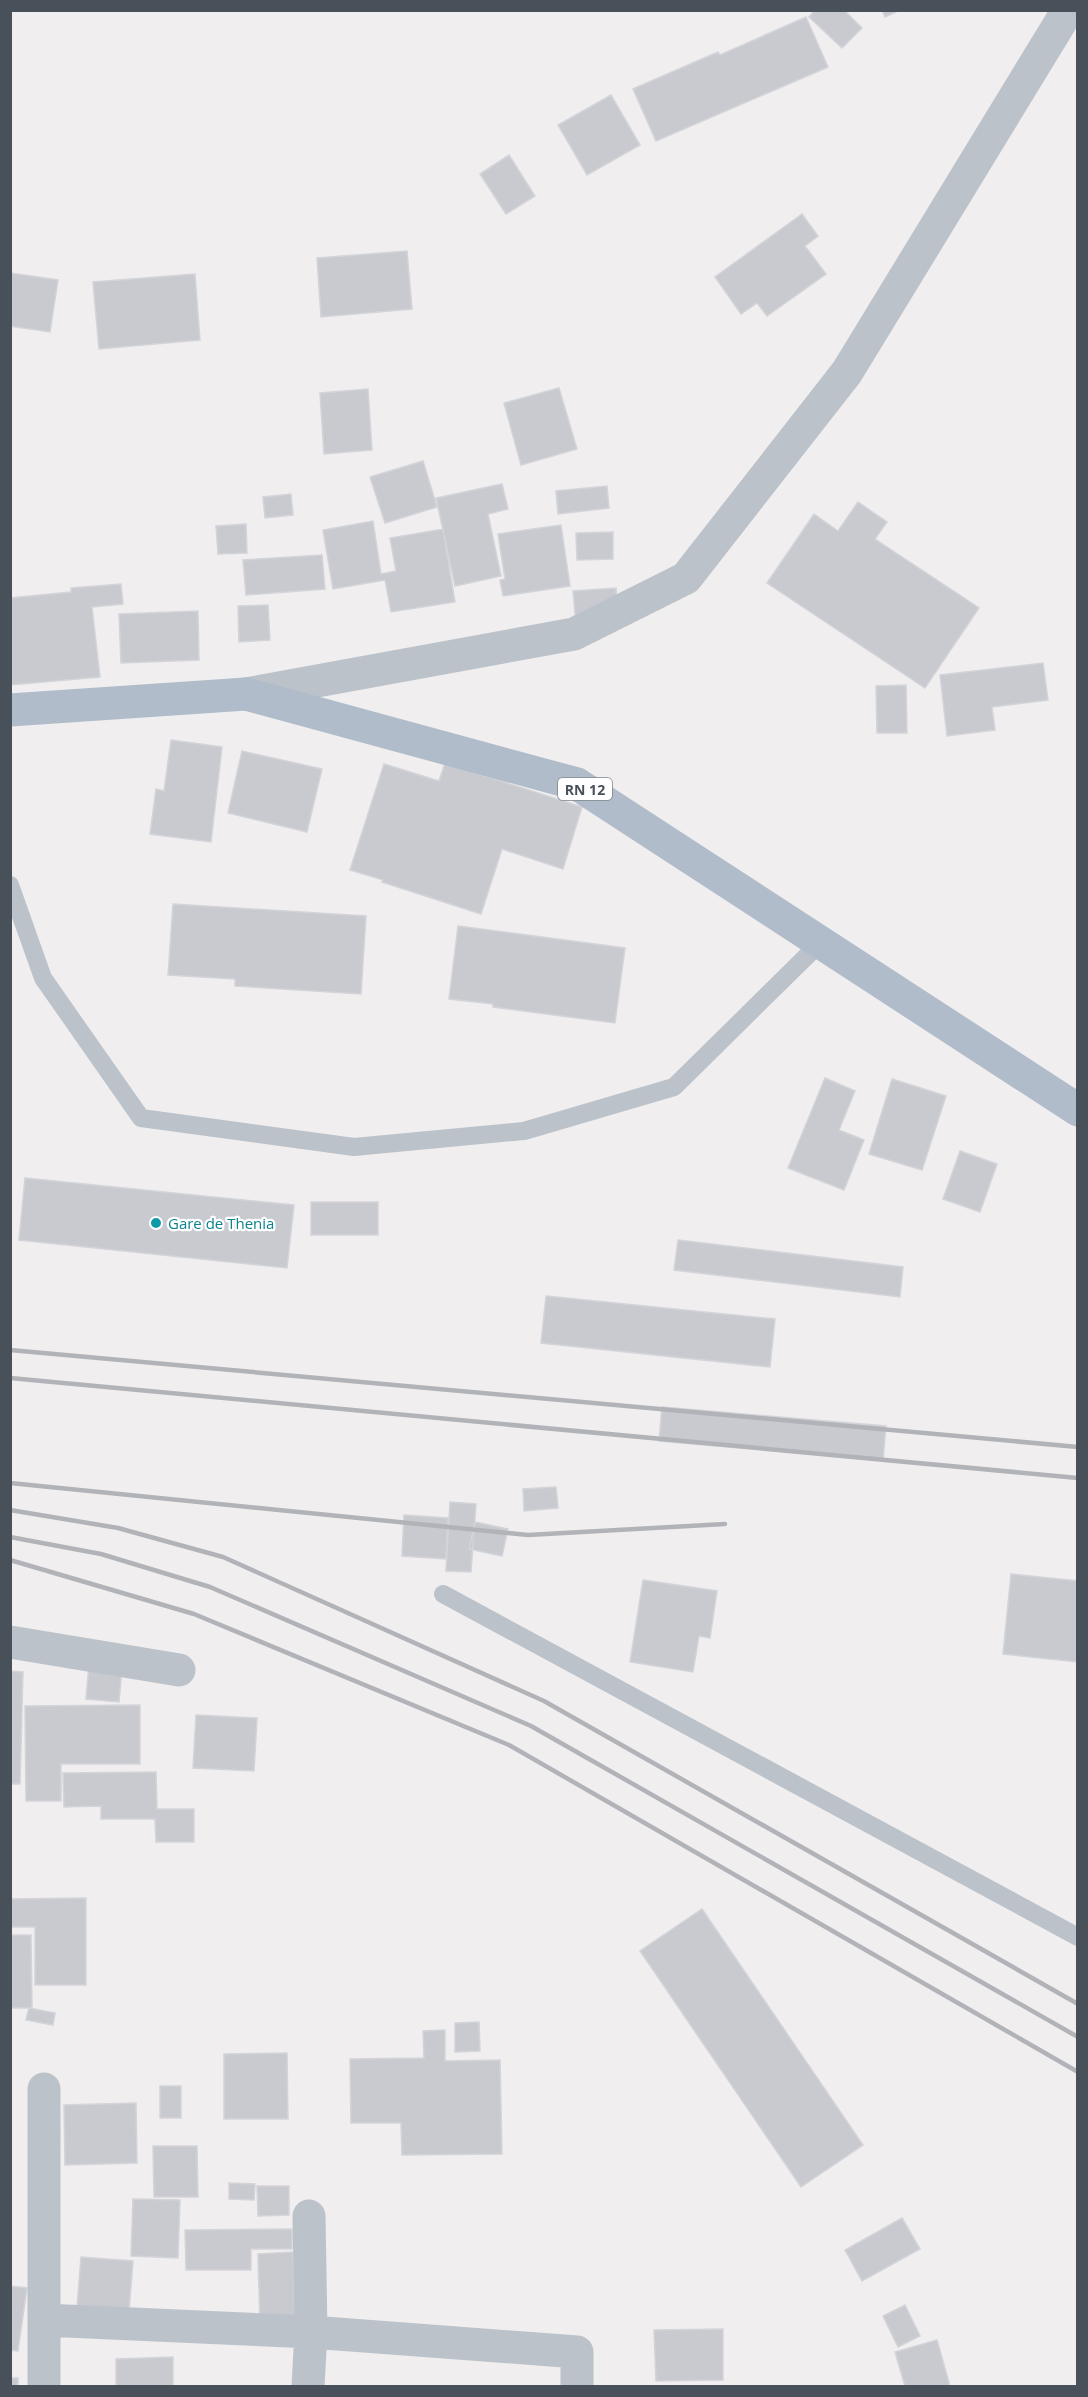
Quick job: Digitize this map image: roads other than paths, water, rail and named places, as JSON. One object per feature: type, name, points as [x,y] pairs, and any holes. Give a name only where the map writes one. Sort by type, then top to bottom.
[{"type":"main road","name":"RN 12","points":[[10,710],[246,694],[577,784],[1077,1110]]},
{"type":"street","points":[[246,694],[573,634],[686,578],[847,372],[1068,10]]},
{"type":"street","points":[[10,1642],[179,1670]]},
{"type":"street","points":[[44,2089],[44,2386]]},
{"type":"street","points":[[308,2386],[309,2216]]},
{"type":"street","points":[[44,2320],[310,2332],[577,2352],[577,2386]]},
{"type":"lane","points":[[10,885],[43,978],[141,1119],[354,1147],[524,1131],[674,1087],[820,943]]},
{"type":"lane","points":[[443,1594],[1077,1937]]},
{"type":"railway","points":[[10,1350],[1078,1447]]},
{"type":"railway","points":[[10,1378],[1078,1478]]},
{"type":"railway","points":[[10,1483],[528,1535],[725,1524]]},
{"type":"railway","points":[[10,1510],[118,1528],[223,1557],[544,1701],[1078,2004]]},
{"type":"railway","points":[[10,1537],[101,1554],[210,1587],[531,1726],[1078,2037]]},
{"type":"railway","points":[[10,1560],[194,1614],[509,1745],[1078,2072]]},
{"type":"place","name":"Gare de Thenia","points":[[156,1223]]}]
